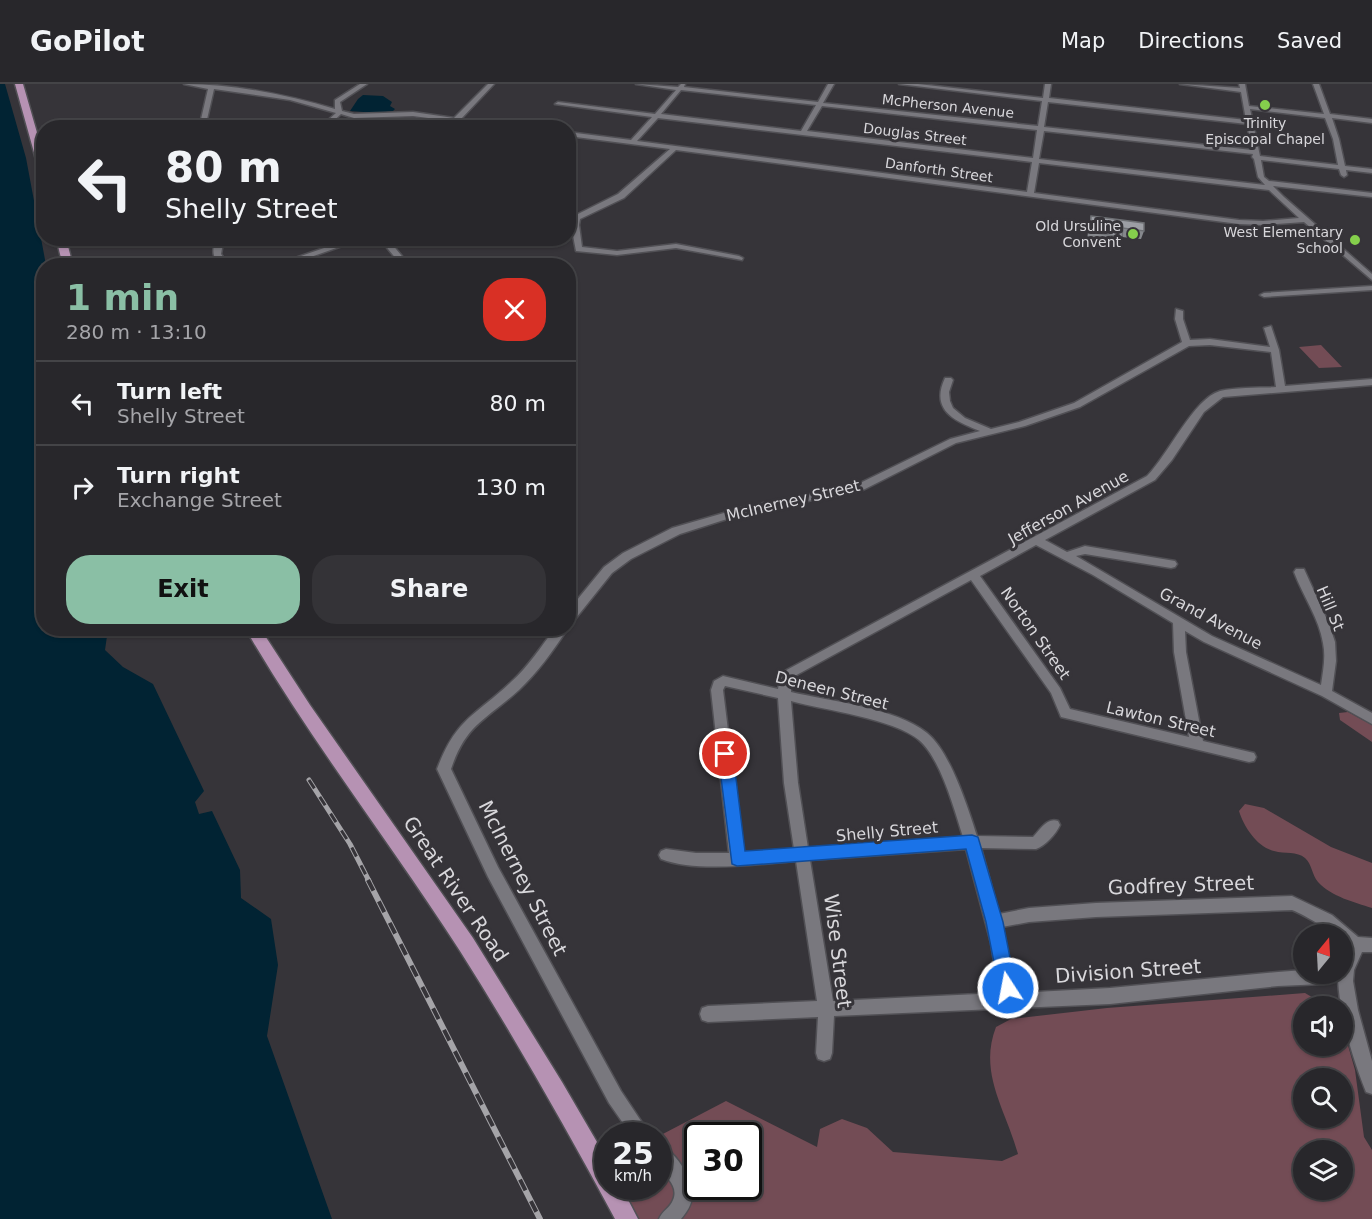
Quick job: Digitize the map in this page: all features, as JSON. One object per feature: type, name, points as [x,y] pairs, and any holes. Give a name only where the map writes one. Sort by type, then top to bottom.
[{"type":"main road","points":[[19,84],[36,145]]},
{"type":"main road","name":"Great River Road","points":[[257,636],[304,710],[466,944],[555,1089],[594,1160]]},
{"type":"main road","name":"Great River Road","points":[[616,1200],[627,1219]]},
{"type":"street","points":[[187,84],[290,98],[357,116],[413,114],[457,120],[491,84]]},
{"type":"street","points":[[247,92],[261,84]]},
{"type":"street","points":[[323,107],[364,84]]},
{"type":"street","name":"McPherson Avenue","points":[[639,84],[682,86],[1372,171]]},
{"type":"street","points":[[803,133],[831,84]]},
{"type":"street","points":[[902,84],[1248,120]]},
{"type":"street","points":[[931,84],[1046,98]]},
{"type":"street","points":[[1030,195],[1048,84]]},
{"type":"street","points":[[1183,84],[1242,87],[1258,171],[1267,185],[1372,278]]},
{"type":"street","points":[[1316,84],[1336,139],[1344,176]]},
{"type":"street","points":[[632,143],[682,86]]},
{"type":"street","points":[[204,120],[211,88]]},
{"type":"street","points":[[337,101],[339,113]]},
{"type":"street","name":"Douglas Street","points":[[558,104],[1036,160],[1372,195]]},
{"type":"street","points":[[1246,107],[1372,121]]},
{"type":"street","points":[[331,120],[339,113]]},
{"type":"street","name":"Danforth Street","points":[[576,135],[1249,223],[1306,220]]},
{"type":"street","points":[[576,223],[578,218],[621,196],[675,148]]},
{"type":"street","points":[[576,231],[579,249],[617,253],[676,246],[739,258]]},
{"type":"street","points":[[301,258],[337,246]]},
{"type":"street","points":[[391,246],[400,258]]},
{"type":"street","points":[[1264,295],[1372,288]]},
{"type":"street","points":[[1179,311],[1186,343]]},
{"type":"street","points":[[1268,328],[1275,350],[1281,389]]},
{"type":"street","name":"McInerney Street","points":[[576,610],[608,570],[653,541],[705,521],[748,509],[857,489],[953,441],[1044,418],[1077,405],[1186,343],[1210,342],[1275,350]]},
{"type":"street","points":[[948,380],[945,395],[951,413],[961,421],[990,432]]},
{"type":"street","name":"Jefferson Avenue","points":[[783,695],[784,679],[787,675],[974,576],[1151,478],[1162,468],[1205,406],[1215,397],[1226,393],[1372,382]]},
{"type":"street","name":"Grand Avenue","points":[[1038,541],[1125,588],[1226,648],[1370,715]]},
{"type":"street","points":[[1067,556],[1085,550],[1171,564]]},
{"type":"street","name":"Hill St","points":[[1300,572],[1305,589],[1329,641],[1330,656],[1326,693]]},
{"type":"street","name":"Norton Street","points":[[974,576],[1056,692],[1065,713]]},
{"type":"street","points":[[1179,622],[1180,652],[1197,745]]},
{"type":"street","name":"McInerney Street","points":[[556,636],[516,686],[465,726],[456,736],[444,769],[504,893],[615,1097],[633,1122]]},
{"type":"street","name":"Deneen Street","points":[[737,859],[717,690],[718,684],[723,681],[884,719],[914,731],[928,741],[946,775],[972,842]]},
{"type":"street","name":"Wise Street","points":[[783,695],[791,783],[826,1007],[824,1053]]},
{"type":"street","name":"Lawton Street","points":[[1065,713],[1249,757]]},
{"type":"street","name":"Shelly Street","points":[[666,855],[737,859],[972,842],[1036,843],[1053,825]]},
{"type":"street","points":[[972,842],[995,922],[1008,999]]},
{"type":"street","name":"Godfrey Street","points":[[995,922],[1029,915],[1096,910],[1292,903],[1314,910],[1355,944]]},
{"type":"street","points":[[1353,956],[1355,944],[1372,945]]},
{"type":"street","name":"Division Street","points":[[708,1014],[1110,996],[1293,978]]},
{"type":"street","points":[[1346,984],[1354,1023],[1372,1086]]},
{"type":"street","points":[[668,1219],[674,1215],[684,1192],[680,1176],[672,1167]]},
{"type":"shaded area","points":[[1321,345],[1342,367],[1319,368],[1299,347]]},
{"type":"shaded area","points":[[1348,712],[1372,725],[1372,742],[1340,720],[1339,713]]},
{"type":"shaded area","points":[[1245,804],[1264,808],[1331,847],[1372,863],[1372,908],[1330,892],[1318,882],[1311,866],[1302,856],[1268,849],[1257,841],[1248,830],[1239,811]]},
{"type":"shaded area","points":[[1305,993],[1310,996],[1293,996],[1293,1056],[1351,1056],[1355,1070],[1364,1137],[1372,1150],[1372,1219],[638,1219],[628,1200],[672,1200],[672,1129],[684,1123],[684,1200],[762,1200],[762,1122],[686,1122],[726,1101],[817,1147],[820,1129],[842,1119],[867,1128],[893,1152],[1002,1161],[1018,1154],[996,1091],[990,1060],[991,1044],[996,1027],[1011,1019],[1107,1008]]},
{"type":"water","points":[[0,84],[5,84],[26,158],[36,212],[36,246],[42,246],[45,258],[36,258],[36,636],[107,636],[105,650],[123,667],[153,684],[204,791],[195,802],[199,814],[212,811],[240,870],[241,898],[271,919],[278,965],[267,1036],[332,1219],[0,1219]]},
{"type":"water","points":[[363,95],[383,96],[392,102],[390,106],[395,109],[377,113],[350,111]]},
{"type":"building","points":[[1091,216],[1144,223],[1144,231],[1123,228],[1122,237],[1090,232]]},
{"type":"railway","points":[[309,780],[350,844],[369,881]]},
{"type":"railway","points":[[368,880],[540,1219]]},
{"type":"place","name":"Trinity Episcopal Chapel","points":[[1265,105]]},
{"type":"place","name":"Old Ursuline Convent","points":[[1133,234]]},
{"type":"place","name":"West Elementary School","points":[[1355,240]]},
{"type":"route","points":[[725,754],[737,859],[972,842],[995,922],[1008,988]]}]
